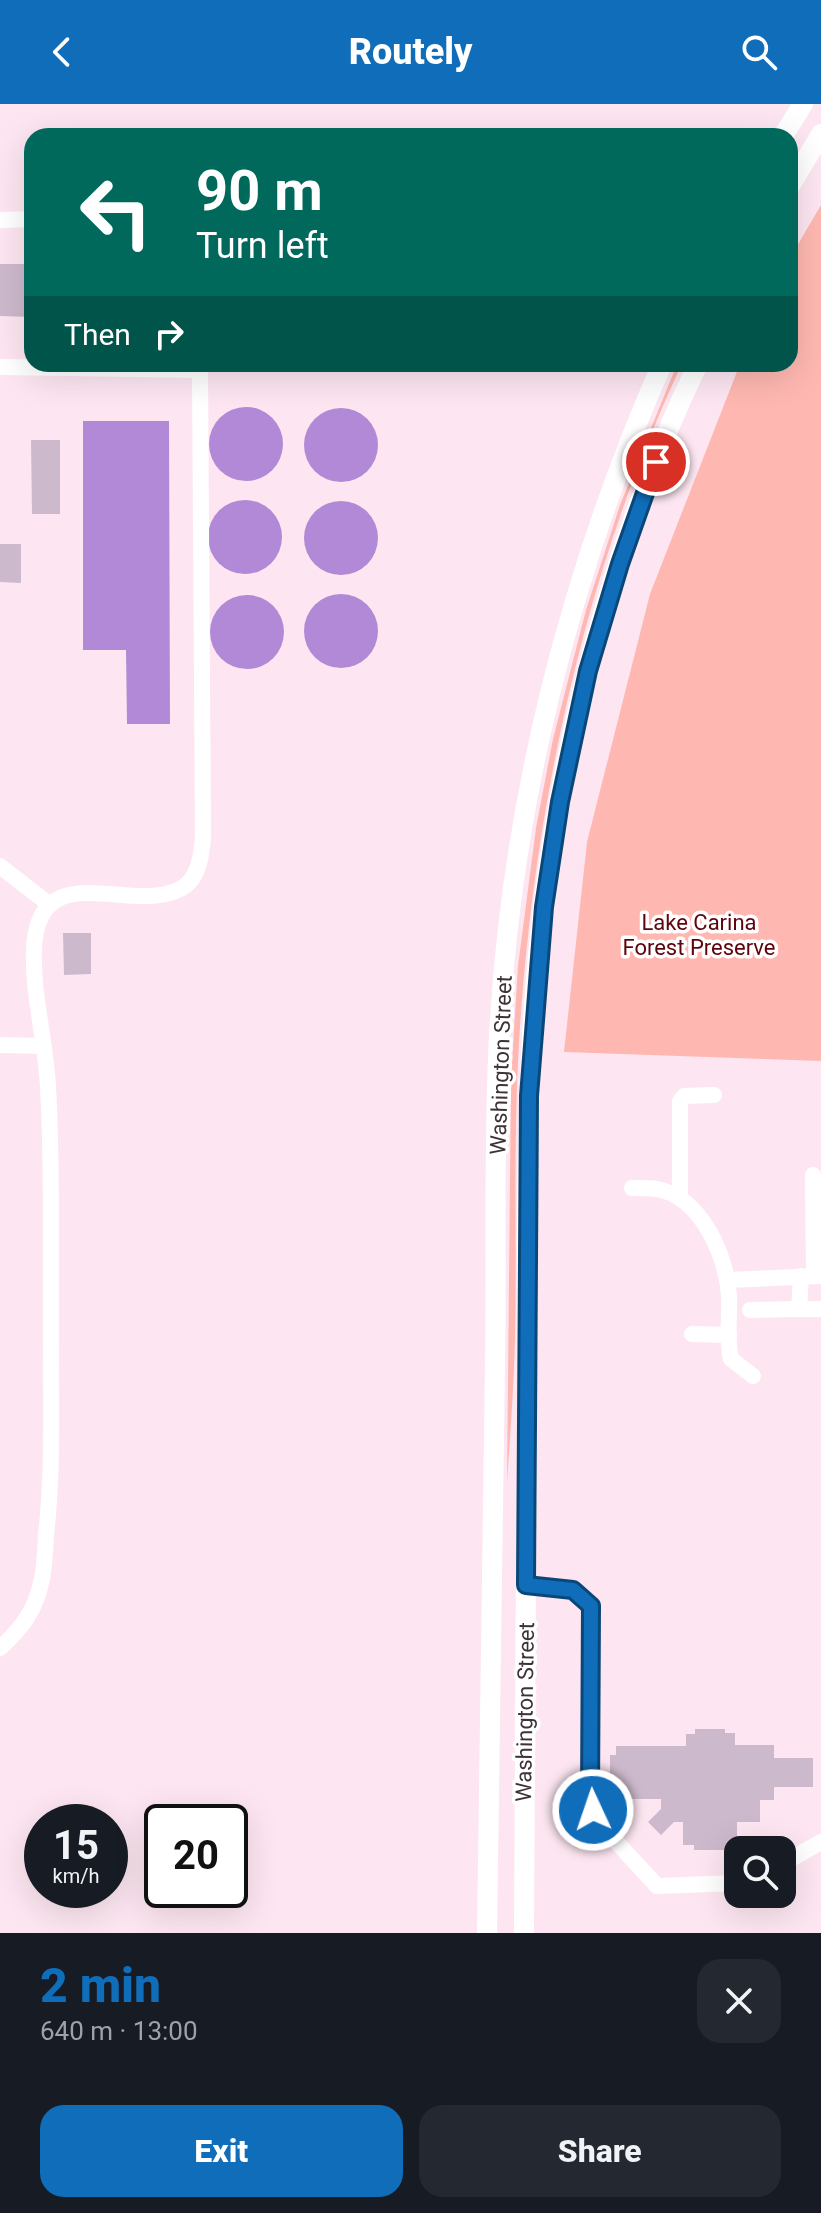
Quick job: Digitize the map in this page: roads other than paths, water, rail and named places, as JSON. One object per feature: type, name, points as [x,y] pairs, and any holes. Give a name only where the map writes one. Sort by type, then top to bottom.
[{"type":"main road","points":[[788,128],[803,104]]},
{"type":"main road","points":[[798,173],[821,134]]},
{"type":"main road","name":"Washington Street","points":[[487,1933],[498,1082],[503,984],[530,785],[559,660],[600,522],[659,372]]},
{"type":"main road","name":"Washington Street","points":[[524,1933],[529,1096],[545,894],[563,787],[598,636],[636,516],[695,372]]},
{"type":"street","points":[[0,220],[24,219]]},
{"type":"street","points":[[0,367],[24,367]]},
{"type":"street","points":[[0,1648],[26,1624],[41,1583],[52,1469],[48,1087],[35,991],[34,946],[42,913],[55,899],[83,894],[156,894],[181,889],[194,876],[202,855],[200,372]]},
{"type":"street","points":[[0,866],[50,905]]},
{"type":"street","points":[[0,1045],[44,1046]]},
{"type":"street","points":[[680,1198],[680,1101],[684,1096],[714,1095]]},
{"type":"street","points":[[799,1309],[812,1276],[813,1175]]},
{"type":"street","points":[[632,1188],[658,1189],[680,1198],[705,1225],[727,1280],[731,1359],[753,1376]]},
{"type":"street","points":[[727,1280],[812,1276]]},
{"type":"street","points":[[750,1310],[821,1309]]},
{"type":"street","points":[[692,1334],[729,1335]]},
{"type":"street","points":[[526,1585],[573,1590],[591,1606],[590,1800],[599,1823],[657,1886],[724,1884]]},
{"type":"street","points":[[796,1856],[821,1842]]},
{"type":"park label","name":"Lake Carina Forest Preserve","points":[[699,934]]}]
